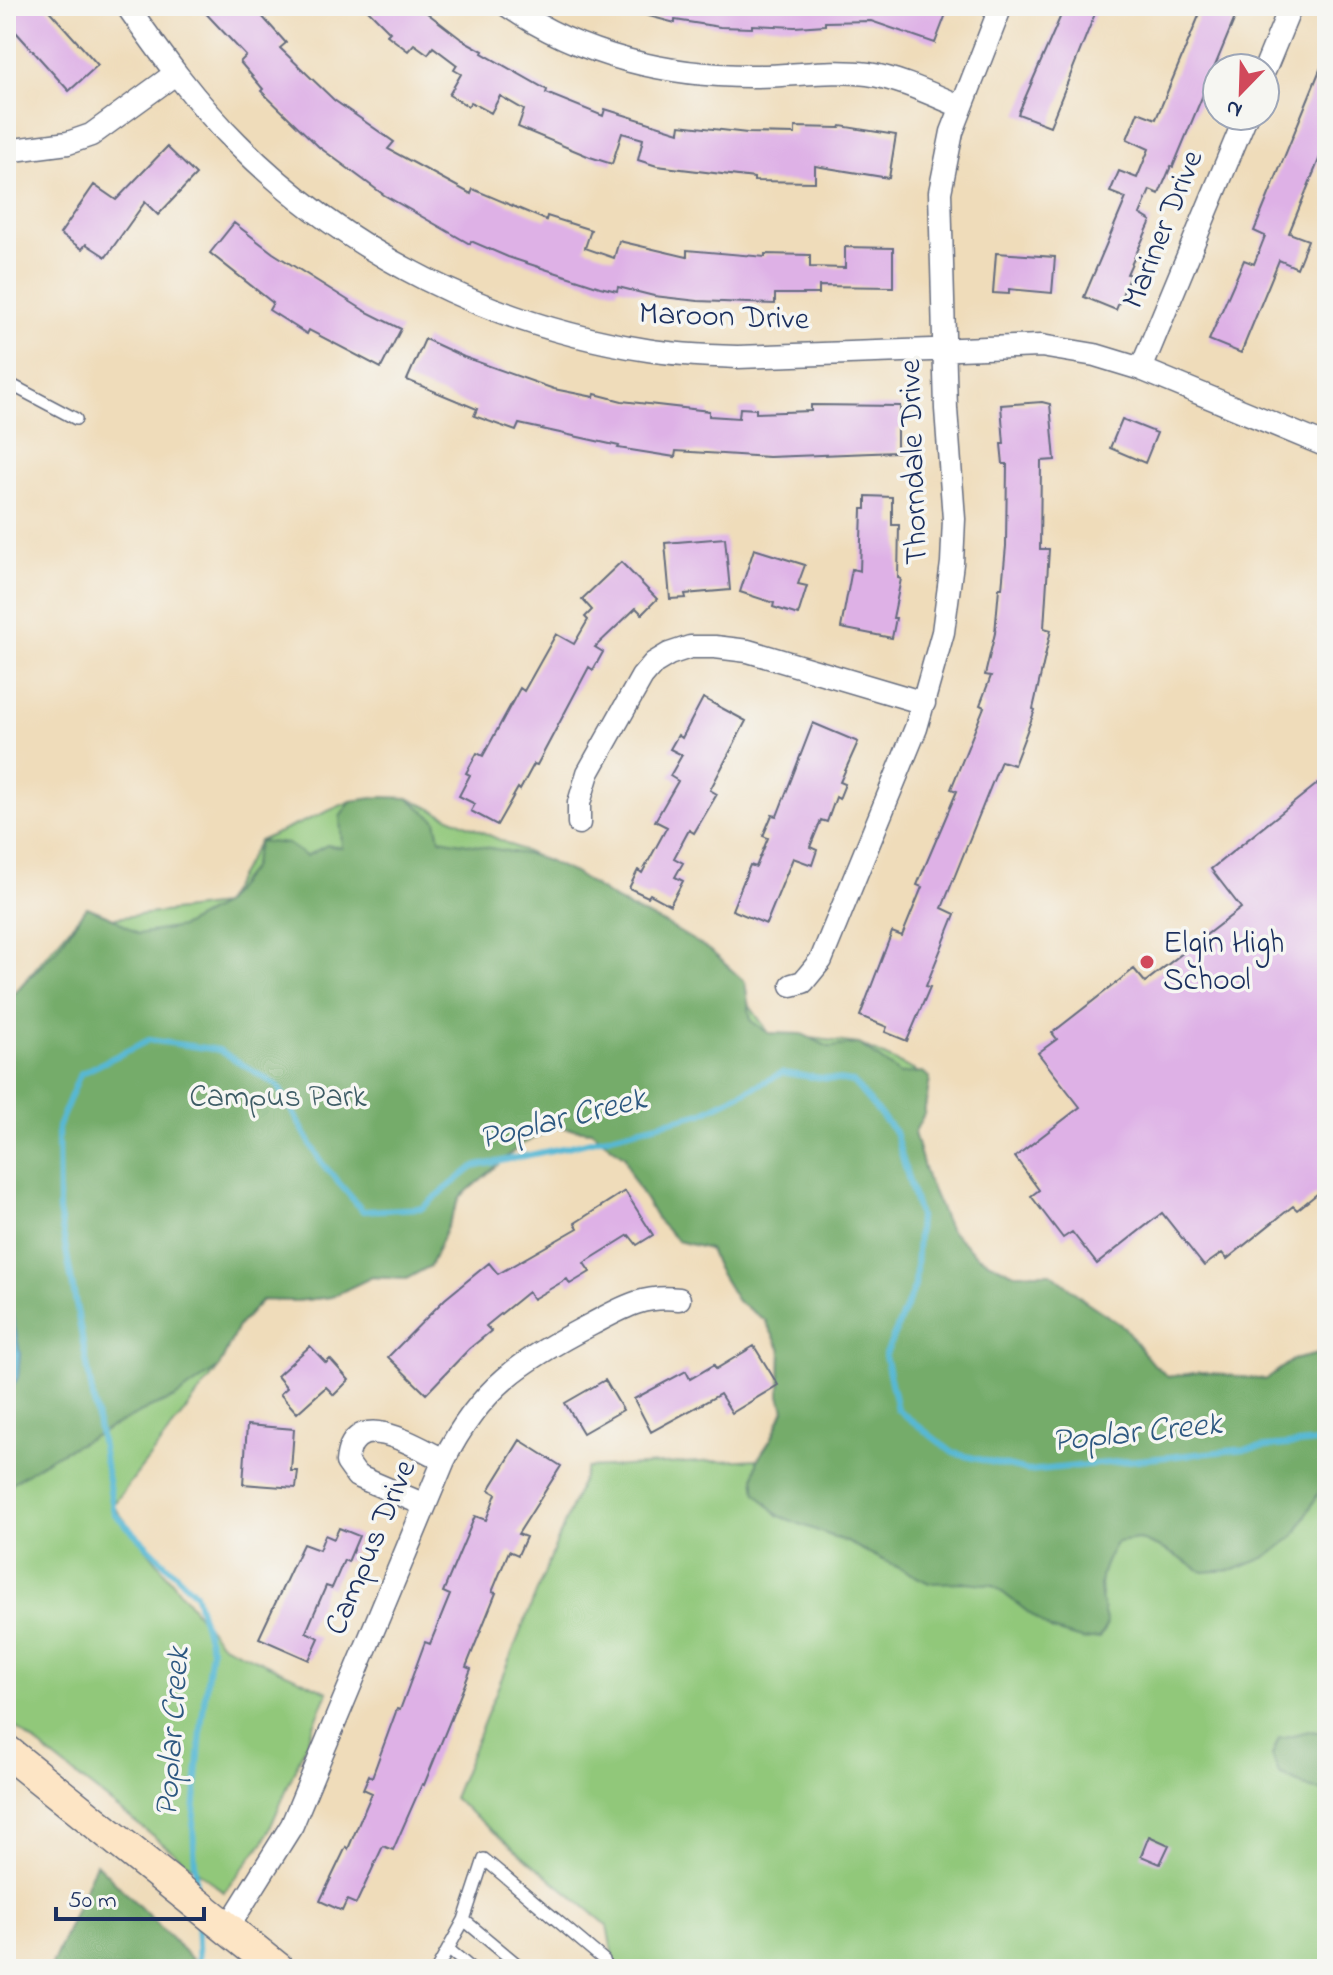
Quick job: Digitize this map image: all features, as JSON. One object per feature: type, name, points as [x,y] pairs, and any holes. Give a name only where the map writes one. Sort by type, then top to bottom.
[{"type":"main road","points":[[6,1751],[278,1969]]},
{"type":"street","name":"Maroon Drive","points":[[127,6],[175,74],[237,143],[336,228],[436,286],[512,315],[601,342],[691,355],[738,357],[1041,346],[1095,355],[1141,369],[1327,446]]},
{"type":"street","points":[[508,6],[532,23],[574,43],[647,66],[723,76],[834,72],[869,74],[960,106]]},
{"type":"street","name":"Thorndale Drive","points":[[792,985],[803,982],[821,960],[924,703],[943,632],[954,519],[944,349],[940,192],[945,159],[960,106],[1001,6]]},
{"type":"street","points":[[1272,52],[1291,6]]},
{"type":"street","points":[[6,151],[68,143],[91,135],[175,74]]},
{"type":"street","name":"Mariner Drive","points":[[1141,369],[1239,132]]},
{"type":"street","points":[[579,823],[579,803],[588,773],[642,677],[654,663],[669,654],[690,647],[748,651],[924,703]]},
{"type":"street","name":"Campus Drive","points":[[227,1929],[292,1825],[459,1430],[476,1407],[516,1368],[550,1346],[646,1298],[679,1299]]},
{"type":"street","points":[[425,1505],[357,1476],[347,1462],[348,1449],[358,1435],[371,1431],[389,1435],[444,1460]]},
{"type":"lane","points":[[6,382],[76,419]]},
{"type":"lane","points":[[437,1969],[464,1920],[484,1859],[604,1960],[605,1969]]},
{"type":"lane","points":[[464,1920],[523,1969]]},
{"type":"lane","points":[[448,1949],[472,1969]]},
{"type":"green space","name":"Campus Park","points":[[381,797],[408,798],[436,820],[440,839],[535,856],[574,873],[625,906],[664,923],[711,951],[745,982],[751,1021],[769,1033],[802,1034],[829,1047],[859,1044],[900,1074],[923,1072],[930,1078],[924,1114],[914,1133],[927,1178],[949,1229],[977,1256],[1012,1273],[1051,1273],[1124,1327],[1150,1361],[1168,1377],[1202,1372],[1265,1380],[1293,1360],[1327,1352],[1327,1463],[1323,1485],[1295,1535],[1269,1556],[1234,1570],[1203,1572],[1139,1539],[1117,1542],[1105,1564],[1100,1582],[1107,1624],[1099,1638],[1084,1640],[1051,1630],[993,1585],[929,1583],[849,1543],[779,1516],[756,1493],[754,1477],[758,1459],[773,1436],[784,1410],[780,1395],[781,1350],[765,1320],[737,1301],[709,1249],[678,1241],[657,1220],[631,1175],[625,1157],[591,1131],[557,1127],[522,1144],[460,1197],[430,1266],[406,1279],[372,1277],[331,1297],[296,1301],[262,1300],[238,1326],[219,1367],[175,1398],[54,1456],[6,1487],[6,998],[14,994],[55,951],[87,907],[113,918],[138,934],[181,927],[222,905],[252,868],[259,841],[288,844],[306,856],[327,845],[342,848],[340,817],[351,801]]},
{"type":"green space","name":"Campus Park","points":[[408,798],[535,856],[711,951],[769,1033],[859,1044],[930,1078],[924,1114],[914,1133],[927,1178],[949,1229],[977,1256],[1012,1273],[1051,1273],[1124,1327],[1150,1361],[1168,1377],[1202,1372],[1265,1380],[1293,1360],[1327,1352],[1327,1733],[1309,1731],[1308,1788],[1327,1792],[1327,1969],[615,1969],[607,1925],[453,1798],[587,1468],[758,1459],[754,1477],[784,1410],[780,1395],[781,1350],[765,1320],[737,1301],[709,1249],[678,1241],[657,1220],[631,1175],[625,1157],[591,1131],[557,1127],[522,1144],[460,1197],[430,1266],[406,1279],[372,1277],[331,1297],[296,1301],[262,1300],[238,1326],[219,1367],[113,1505],[220,1643],[328,1692],[265,1840],[224,1892],[6,1720],[6,997],[14,994],[87,907],[114,918],[222,905],[259,841],[351,801]]},
{"type":"green space","points":[[1309,1731],[1327,1733],[1327,1792],[1308,1788],[1279,1774],[1272,1755],[1279,1738]]},
{"type":"green space","points":[[96,1863],[202,1969],[50,1969]]},
{"type":"water","points":[[6,1280],[20,1353],[18,1377],[6,1400]]},
{"type":"building","points":[[6,6],[45,6],[98,65],[69,91],[6,21]]},
{"type":"building","points":[[199,6],[253,6],[286,43],[280,48],[334,100],[394,142],[388,149],[471,194],[473,189],[546,220],[547,216],[591,230],[585,248],[614,258],[619,241],[687,257],[687,250],[765,257],[765,254],[810,255],[810,267],[845,268],[845,247],[893,248],[893,287],[819,286],[819,294],[775,294],[775,304],[698,301],[654,296],[618,287],[617,291],[600,287],[508,257],[471,241],[470,244],[384,195],[319,147],[261,91],[263,89],[240,62],[246,56]]},
{"type":"building","points":[[364,6],[418,6],[461,39],[547,90],[546,93],[603,116],[605,109],[679,132],[680,125],[747,133],[795,134],[795,127],[841,126],[896,135],[889,178],[815,166],[815,182],[754,181],[754,178],[657,166],[638,160],[643,139],[622,133],[612,164],[590,157],[518,127],[524,110],[500,96],[491,113],[471,102],[468,106],[449,95],[461,74],[454,70],[457,65],[433,47],[428,54],[414,44],[408,51],[387,35],[390,32]]},
{"type":"building","points":[[646,6],[949,6],[935,43],[871,21],[825,22],[825,25],[795,27],[720,27],[675,20],[675,23],[645,15]]},
{"type":"building","points":[[1065,6],[1098,6],[1050,126],[1018,114]]},
{"type":"building","points":[[1203,6],[1222,6],[1237,13],[1221,52],[1201,52],[1201,100],[1159,194],[1150,190],[1140,214],[1151,221],[1127,274],[1130,275],[1116,310],[1084,297],[1126,198],[1110,192],[1119,171],[1137,178],[1149,149],[1127,139],[1138,112],[1156,119]]},
{"type":"building","points":[[1326,55],[1327,140],[1289,233],[1308,240],[1297,268],[1279,260],[1241,353],[1209,340],[1244,260],[1254,264],[1265,236],[1254,231]]},
{"type":"building","points":[[167,147],[196,175],[158,215],[145,202],[106,257],[86,244],[82,249],[60,234],[94,185],[116,200]]},
{"type":"building","points":[[234,223],[273,253],[365,311],[401,329],[381,368],[309,330],[307,334],[269,310],[273,303],[210,253]]},
{"type":"building","points":[[996,253],[1055,257],[1052,293],[1009,289],[1009,294],[993,293]]},
{"type":"building","points":[[425,339],[464,357],[554,389],[709,411],[709,416],[739,418],[740,408],[756,409],[756,413],[811,411],[811,405],[900,406],[901,429],[897,429],[897,452],[769,457],[676,451],[675,457],[618,448],[519,424],[516,431],[474,416],[477,409],[407,380]]},
{"type":"building","points":[[1050,404],[1055,460],[1041,461],[1040,549],[1049,549],[1044,628],[1051,630],[1035,710],[1014,765],[1001,761],[942,908],[955,914],[926,986],[930,987],[907,1041],[885,1032],[887,1027],[860,1016],[892,932],[902,936],[922,887],[917,885],[957,791],[951,789],[984,707],[980,705],[991,676],[985,675],[995,633],[1006,546],[1007,464],[1003,464],[1001,405]]},
{"type":"building","points":[[1122,419],[1157,433],[1145,463],[1110,448]]},
{"type":"building","points":[[866,496],[892,497],[892,525],[899,525],[898,578],[901,579],[892,638],[841,628],[852,569],[860,571],[862,509],[866,509]]},
{"type":"building","points":[[725,538],[730,590],[685,594],[686,598],[670,599],[665,543]]},
{"type":"building","points":[[754,549],[805,565],[798,584],[807,586],[798,615],[740,592]]},
{"type":"building","points":[[621,562],[657,599],[642,614],[636,608],[595,647],[603,652],[593,670],[589,667],[537,765],[534,764],[520,790],[518,788],[497,825],[471,811],[475,804],[459,796],[470,775],[466,773],[477,753],[483,756],[520,688],[524,691],[556,634],[574,644],[588,620],[585,617],[592,610],[582,599]]},
{"type":"building","points":[[703,698],[746,721],[710,790],[717,794],[694,833],[689,830],[674,858],[683,863],[675,877],[683,881],[670,905],[650,894],[648,897],[629,888],[638,870],[642,873],[667,827],[655,821],[678,781],[670,776],[682,755],[670,749],[678,735],[682,738]]},
{"type":"building","points":[[813,723],[858,742],[840,782],[845,784],[839,799],[836,797],[827,822],[821,820],[810,847],[817,850],[812,865],[793,858],[766,924],[732,910],[750,865],[756,867],[768,838],[763,836],[772,815],[777,816]]},
{"type":"building","name":"Elgin High School","points":[[1327,776],[1327,1186],[1297,1210],[1293,1206],[1227,1259],[1222,1253],[1204,1266],[1162,1213],[1097,1264],[1072,1232],[1063,1238],[1031,1196],[1039,1190],[1015,1157],[1080,1107],[1038,1053],[1057,1039],[1052,1033],[1134,969],[1145,982],[1241,908],[1211,869]]},
{"type":"building","points":[[625,1191],[653,1235],[637,1245],[629,1235],[584,1263],[590,1272],[570,1284],[567,1279],[533,1299],[528,1292],[486,1326],[491,1331],[426,1394],[388,1357],[445,1299],[489,1263],[498,1274],[578,1228],[575,1223]]},
{"type":"building","points":[[310,1346],[326,1363],[330,1359],[349,1380],[334,1395],[326,1387],[297,1413],[280,1394],[287,1388],[277,1376]]},
{"type":"building","points":[[754,1346],[778,1385],[732,1413],[720,1394],[651,1432],[634,1399],[686,1371],[690,1379],[714,1365],[716,1369]]},
{"type":"building","points":[[605,1380],[623,1410],[583,1433],[565,1403]]},
{"type":"building","points":[[247,1425],[294,1429],[291,1471],[298,1471],[296,1488],[243,1484]]},
{"type":"building","points":[[520,1440],[561,1466],[518,1534],[526,1537],[518,1555],[509,1551],[492,1592],[496,1593],[466,1667],[471,1669],[424,1785],[393,1850],[383,1846],[356,1904],[347,1900],[342,1911],[320,1901],[346,1847],[348,1849],[372,1793],[363,1789],[369,1775],[372,1777],[425,1642],[430,1644],[450,1595],[443,1592],[475,1516],[486,1520],[496,1494],[489,1490]]},
{"type":"building","points":[[339,1528],[359,1536],[332,1588],[326,1586],[306,1632],[319,1638],[309,1660],[259,1638],[303,1544],[319,1550],[325,1535],[334,1539]]},
{"type":"building","points":[[1149,1836],[1169,1845],[1160,1864],[1141,1856]]},
{"type":"waterway","name":"Poplar Creek","points":[[196,1889],[193,1826],[211,1649],[195,1593],[114,1513],[59,1211],[58,1127],[80,1074],[149,1040],[219,1050],[278,1086],[321,1162],[363,1211],[422,1208],[473,1167],[702,1113],[782,1073],[853,1082],[895,1132],[919,1216],[915,1286],[885,1356],[897,1409],[953,1453],[1028,1471],[1327,1441]]},
{"type":"waterway","name":"Poplar Creek","points":[[197,1917],[199,1969]]},
{"type":"place","name":"Elgin High School","points":[[1147,962]]}]
